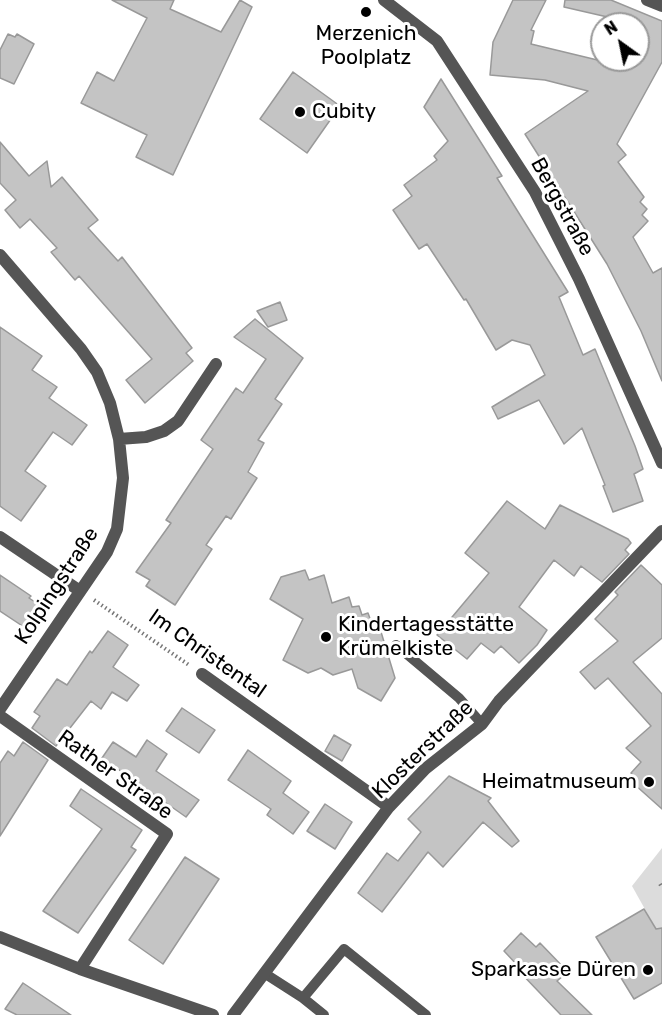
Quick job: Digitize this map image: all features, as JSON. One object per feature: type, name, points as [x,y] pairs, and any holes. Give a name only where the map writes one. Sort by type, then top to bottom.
[{"type":"street","name":"Bergstraße","points":[[384,0],[437,41],[535,192],[579,279],[662,463]]},
{"type":"street","points":[[647,0],[662,6]]},
{"type":"street","name":"Kolpingstraße","points":[[0,255],[81,349],[97,372],[110,402],[119,439],[123,478],[117,529],[106,552],[0,709]]},
{"type":"street","points":[[119,439],[146,438],[164,431],[178,421],[216,364]]},
{"type":"street","name":"Klosterstraße","points":[[232,1015],[389,807],[425,769],[482,724],[499,701],[662,531]]},
{"type":"street","points":[[0,537],[80,591]]},
{"type":"street","name":"Im Christental","points":[[202,674],[389,807]]},
{"type":"street","name":"Rather Straße","points":[[0,716],[167,834],[80,969]]},
{"type":"street","points":[[0,937],[80,969],[213,1015]]},
{"type":"lane","points":[[396,645],[459,698],[482,724]]},
{"type":"lane","points":[[303,998],[344,949],[426,1015]]},
{"type":"lane","points":[[264,973],[303,998],[324,1015]]},
{"type":"path","name":"Im Christental","points":[[80,591],[202,674]]},
{"type":"shaded area","points":[[662,848],[662,934],[656,929],[632,886]]},
{"type":"building","points":[[112,0],[174,0],[170,9],[221,32],[240,0],[252,7],[173,175],[136,157],[147,135],[81,103],[97,72],[114,81],[147,18]]},
{"type":"building","points":[[513,0],[546,0],[531,30],[534,31],[531,44],[590,58],[590,72],[650,72],[650,16],[662,21],[662,62],[617,144],[626,155],[618,162],[644,197],[640,202],[647,209],[642,215],[648,221],[633,237],[653,273],[662,268],[662,381],[641,331],[607,264],[525,134],[588,91],[545,80],[490,75],[493,42]]},
{"type":"building","points":[[565,0],[611,0],[640,12],[590,13],[564,7]]},
{"type":"building","points":[[8,34],[15,37],[17,34],[34,44],[14,84],[0,78],[0,50]]},
{"type":"building","name":"Cubity","points":[[293,72],[340,106],[307,153],[260,119]]},
{"type":"building","points":[[441,79],[502,176],[497,178],[568,292],[559,297],[583,355],[595,349],[635,446],[643,469],[634,474],[643,501],[613,512],[603,486],[605,485],[582,428],[564,444],[539,400],[498,419],[492,407],[545,375],[530,345],[512,340],[496,350],[466,299],[464,300],[427,244],[419,249],[393,210],[412,196],[404,185],[437,160],[434,156],[448,141],[424,107]]},
{"type":"building","points":[[0,142],[29,176],[47,161],[51,187],[62,177],[98,220],[88,228],[118,261],[122,257],[192,348],[186,353],[193,361],[145,403],[126,380],[152,359],[79,276],[75,280],[51,252],[57,248],[30,219],[20,228],[5,210],[16,200],[0,183]]},
{"type":"building","points":[[280,302],[287,320],[268,327],[257,311]]},
{"type":"building","points":[[255,319],[303,358],[275,399],[282,404],[258,440],[264,443],[248,472],[257,478],[231,519],[226,516],[206,545],[212,549],[175,605],[146,586],[150,580],[136,572],[171,523],[166,520],[213,449],[201,440],[236,388],[243,393],[266,359],[234,337]]},
{"type":"building","points":[[0,327],[42,356],[32,370],[57,387],[49,398],[87,425],[72,445],[53,432],[25,471],[46,486],[21,521],[0,506]]},
{"type":"building","points":[[507,501],[545,529],[560,505],[628,539],[631,543],[625,550],[629,554],[602,582],[581,566],[574,576],[554,560],[519,607],[547,630],[537,645],[519,663],[501,646],[494,653],[481,643],[467,659],[437,635],[489,573],[465,553]]},
{"type":"building","points":[[641,565],[662,585],[662,638],[633,662],[662,694],[662,809],[634,784],[637,780],[631,773],[641,762],[626,748],[651,726],[608,678],[595,689],[580,672],[618,641],[595,619],[618,595],[615,592]]},
{"type":"building","points":[[305,570],[309,580],[324,575],[332,603],[349,597],[352,607],[359,606],[362,615],[368,613],[372,624],[378,622],[395,678],[381,701],[358,688],[352,669],[333,675],[321,668],[308,673],[283,660],[303,619],[270,599],[281,577]]},
{"type":"building","points":[[0,575],[31,596],[29,598],[38,604],[36,608],[46,613],[33,633],[0,611]]},
{"type":"building","points":[[108,631],[128,645],[113,667],[139,685],[127,701],[112,692],[101,709],[91,701],[56,746],[32,728],[40,716],[34,712],[57,679],[67,685],[90,651],[92,653]]},
{"type":"building","points":[[182,708],[215,730],[199,753],[166,731]]},
{"type":"building","points":[[334,735],[351,745],[342,761],[325,751]]},
{"type":"building","points":[[147,740],[167,754],[156,771],[199,800],[186,817],[102,758],[113,742],[136,757]]},
{"type":"building","points":[[23,742],[48,760],[0,836],[0,763],[8,751],[14,756]]},
{"type":"building","points":[[248,750],[291,781],[283,793],[309,812],[293,834],[267,815],[271,809],[228,780]]},
{"type":"building","points":[[449,776],[491,798],[488,801],[519,841],[512,847],[483,822],[443,867],[428,852],[382,912],[358,893],[387,853],[398,861],[421,832],[408,819]]},
{"type":"building","points":[[81,789],[142,830],[131,847],[136,850],[78,933],[43,911],[102,829],[70,806]]},
{"type":"building","points":[[325,804],[352,822],[335,849],[307,831]]},
{"type":"building","points":[[185,857],[219,879],[163,964],[129,940]]},
{"type":"building","points":[[644,909],[656,929],[662,928],[662,983],[634,999],[596,937]]},
{"type":"building","points":[[521,933],[536,947],[540,943],[568,972],[557,981],[592,1015],[561,1015],[517,969],[519,967],[504,951]]},
{"type":"building","points":[[23,983],[71,1015],[17,1015],[5,1009]]},
{"type":"place","name":"Merzenich Poolplatz","points":[[366,12]]},
{"type":"place","name":"Cubity","points":[[300,112]]},
{"type":"place","name":"Kindertagesstätte Krümelkiste","points":[[326,637]]},
{"type":"place","name":"Heimatmuseum","points":[[649,782]]},
{"type":"place","name":"Sparkasse Düren","points":[[648,970]]}]
